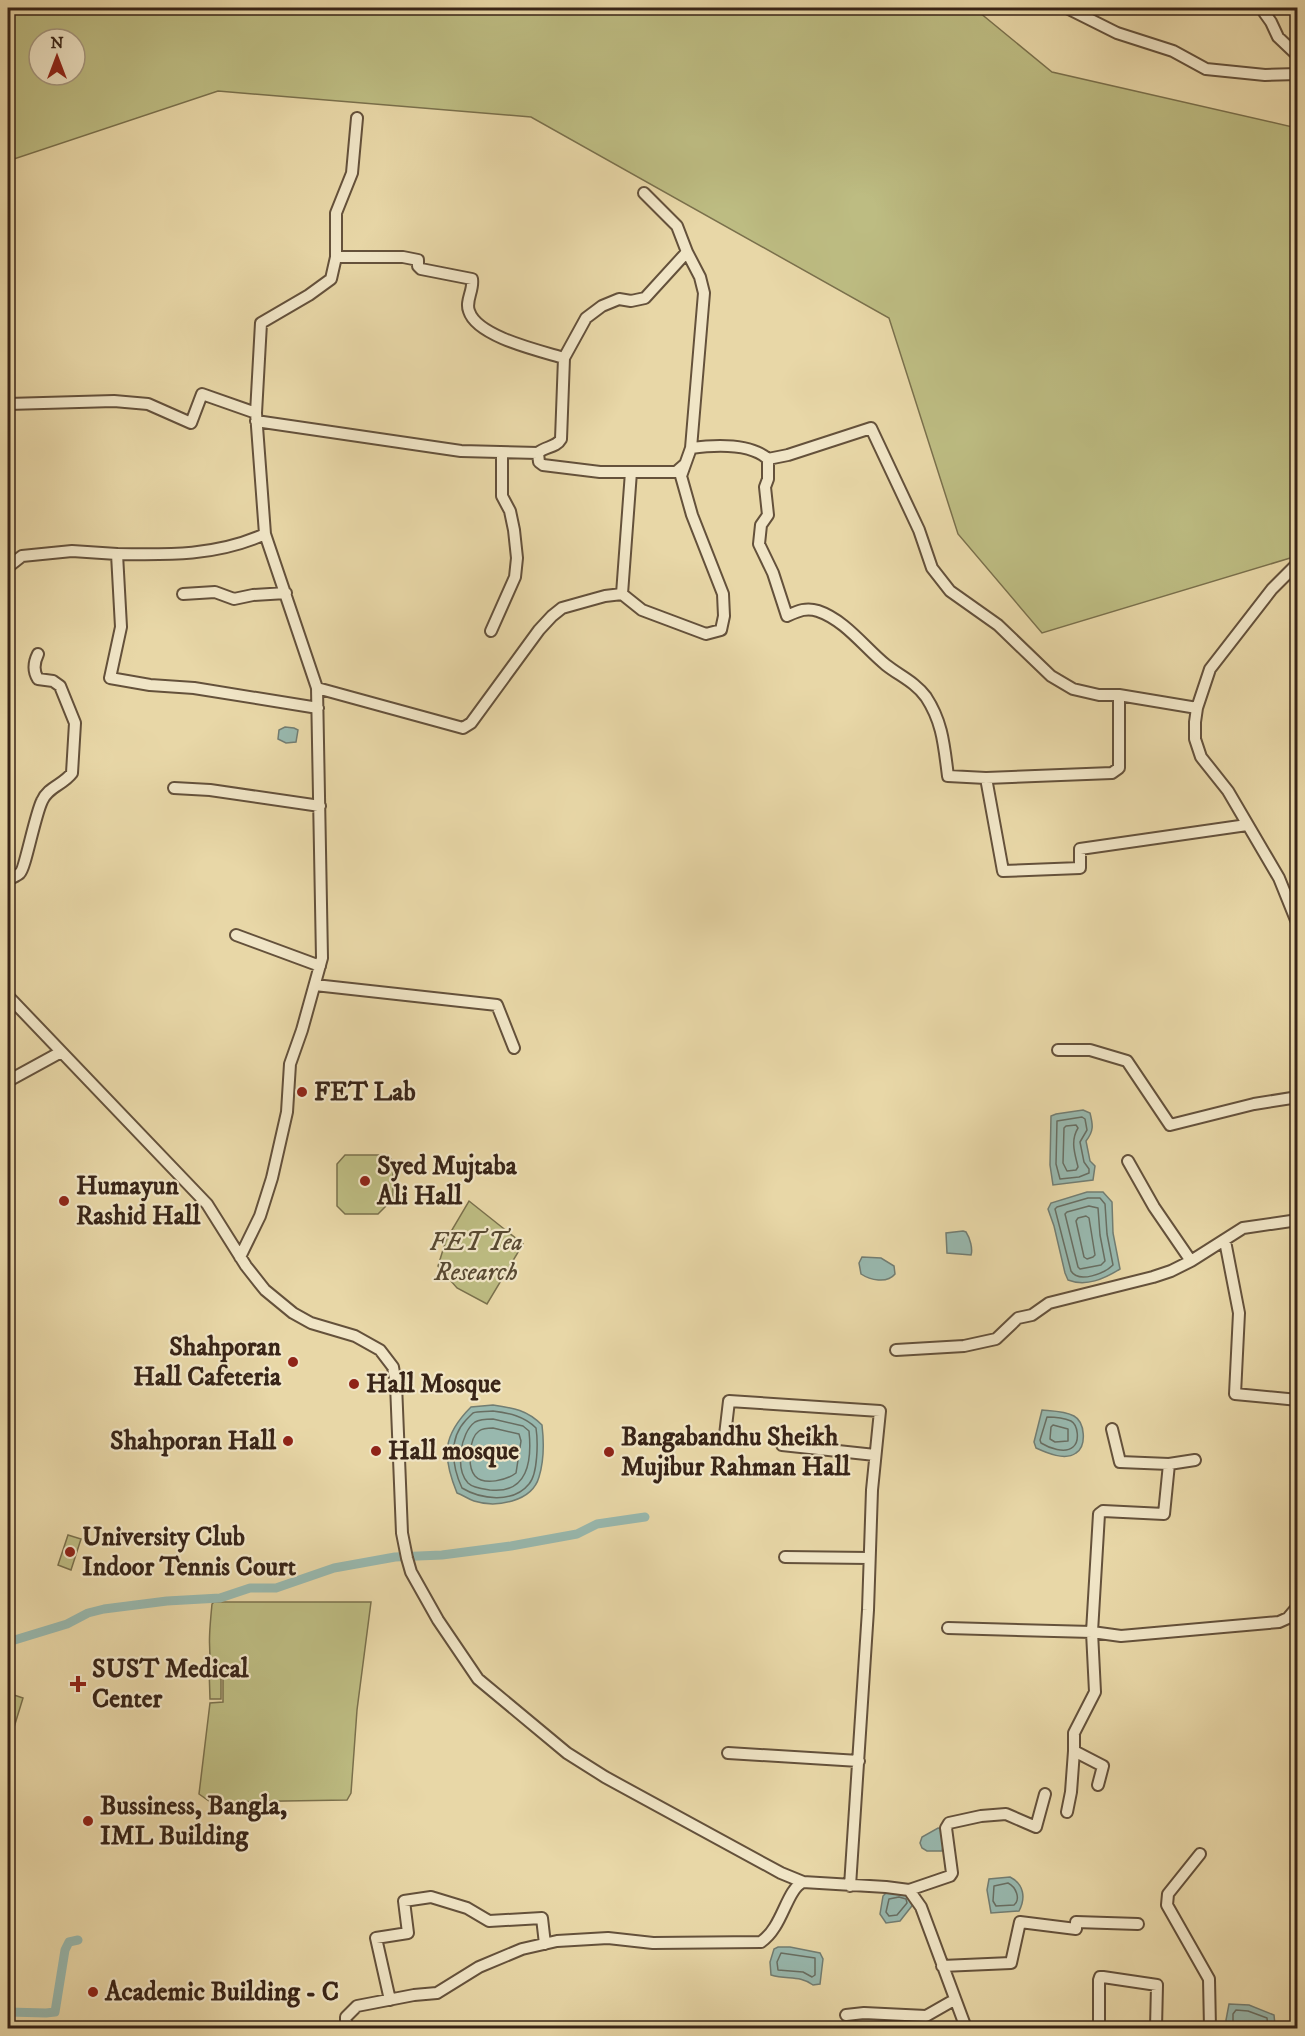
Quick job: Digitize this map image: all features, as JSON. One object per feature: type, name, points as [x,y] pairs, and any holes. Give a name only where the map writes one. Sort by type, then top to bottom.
[{"type":"street","points":[[1066,8],[1117,33],[1173,51],[1206,69],[1265,75],[1298,74]]},
{"type":"street","points":[[1261,8],[1278,37],[1298,56]]},
{"type":"street","points":[[240,1257],[260,1216],[272,1178],[287,1112],[290,1064],[322,958],[318,688],[265,534],[256,417],[261,323],[325,285],[331,279],[336,257],[336,213],[352,173],[357,118]]},
{"type":"street","points":[[318,688],[463,728],[471,723],[539,630],[562,608],[605,596],[622,594],[642,610],[706,634],[722,630],[723,594],[686,498],[681,476],[692,448],[704,292],[700,277],[677,226],[644,193]]},
{"type":"street","points":[[8,404],[114,401],[148,404],[191,423],[202,394],[256,417],[462,451],[502,454],[538,453],[542,449],[555,446],[561,439],[564,358],[586,318],[602,306],[619,299],[631,301],[645,298],[687,252]]},
{"type":"street","points":[[336,257],[403,257],[418,260],[418,266],[421,269],[472,279],[473,286],[468,303],[469,312],[476,322],[490,333],[564,358]]},
{"type":"street","points":[[768,459],[788,455],[871,428],[919,530],[932,568],[950,591],[998,625],[1051,676],[1073,689],[1099,695],[1119,695],[1197,708]]},
{"type":"street","points":[[692,448],[719,445],[761,453],[768,459],[768,479],[765,487],[768,515],[761,525],[759,544],[773,573],[787,616],[806,608],[831,617],[886,665],[909,680],[925,696],[941,727],[948,776],[986,778],[1112,773],[1119,768],[1119,695]]},
{"type":"street","points":[[538,453],[539,462],[543,465],[600,472],[676,472],[687,463]]},
{"type":"street","points":[[491,631],[515,577],[517,558],[510,511],[502,496],[502,454]]},
{"type":"street","points":[[622,594],[631,472]]},
{"type":"street","points":[[8,567],[22,556],[72,551],[181,555],[243,544],[265,534]]},
{"type":"street","points":[[117,554],[121,627],[110,678],[150,685],[194,688],[318,708]]},
{"type":"street","points":[[1298,563],[1272,588],[1210,669],[1197,708],[1195,739],[1201,757],[1228,791],[1279,878],[1293,905],[1298,925]]},
{"type":"street","points":[[183,594],[214,592],[234,599],[286,593]]},
{"type":"street","points":[[8,880],[21,873],[25,865],[32,826],[47,792],[72,773],[75,723],[60,686],[54,681],[38,679],[34,666],[38,654]]},
{"type":"street","points":[[986,778],[1002,871],[1080,868],[1080,849],[1247,825]]},
{"type":"street","points":[[174,788],[210,790],[320,806]]},
{"type":"street","points":[[236,935],[320,966]]},
{"type":"street","points":[[315,985],[496,1005],[514,1048]]},
{"type":"street","points":[[8,996],[207,1204],[240,1257],[265,1290],[293,1313],[311,1323],[365,1341],[380,1350],[390,1361],[396,1384],[402,1533],[411,1572],[438,1620],[478,1678],[567,1753],[605,1777],[781,1873],[803,1882],[909,1890],[950,1876],[952,1873],[946,1828],[949,1823],[981,1816],[1006,1815],[1036,1827],[1045,1794]]},
{"type":"street","points":[[1058,1050],[1090,1050],[1126,1061],[1170,1125],[1254,1104],[1298,1097]]},
{"type":"street","points":[[8,1081],[61,1052]]},
{"type":"street","points":[[1128,1161],[1154,1207],[1191,1261]]},
{"type":"street","points":[[896,1350],[964,1346],[996,1339],[1018,1318],[1032,1315],[1049,1304],[1172,1271],[1244,1228],[1298,1220]]},
{"type":"street","points":[[1225,1241],[1239,1313],[1235,1394],[1298,1400]]},
{"type":"street","points":[[725,1435],[729,1401],[880,1411],[875,1455],[868,1610],[850,1886]]},
{"type":"street","points":[[1112,1429],[1120,1462],[1168,1464],[1196,1460]]},
{"type":"street","points":[[782,1445],[875,1455]]},
{"type":"street","points":[[1066,1812],[1071,1792],[1074,1733],[1095,1692],[1092,1632],[1099,1514],[1103,1511],[1164,1514],[1168,1464]]},
{"type":"street","points":[[785,1557],[869,1558]]},
{"type":"street","points":[[948,1628],[1092,1632],[1121,1636],[1279,1622],[1288,1618],[1298,1606]]},
{"type":"street","points":[[1074,1751],[1103,1766],[1098,1785]]},
{"type":"street","points":[[728,1753],[859,1761]]},
{"type":"street","points":[[1200,1854],[1168,1894],[1167,1905],[1209,1979],[1210,2028]]},
{"type":"street","points":[[346,2028],[346,2018],[357,2006],[438,1993],[479,1967],[522,1949],[545,1944],[587,1938],[653,1943],[761,1942],[771,1936],[796,1886],[803,1882]]},
{"type":"street","points":[[909,1890],[921,1907],[966,2028]]},
{"type":"street","points":[[390,2000],[376,1938],[408,1933],[404,1901],[431,1896],[466,1908],[489,1921],[542,1918],[545,1944]]},
{"type":"street","points":[[942,1966],[1011,1963],[1020,1922],[1076,1929],[1076,1922],[1138,1924]]},
{"type":"street","points":[[1100,2028],[1099,1980],[1103,1977],[1156,1984],[1156,2028]]},
{"type":"street","points":[[846,2014],[926,2016],[954,2000]]},
{"type":"green space","points":[[8,8],[974,8],[1052,72],[1297,128],[1297,556],[1042,633],[958,534],[889,318],[531,117],[218,91],[8,161]]},
{"type":"green space","points":[[345,1155],[387,1155],[393,1161],[393,1199],[378,1214],[345,1214],[337,1206],[337,1164]]},
{"type":"green space","name":"FET Tea Research","points":[[469,1201],[523,1244],[487,1304],[457,1288],[438,1266],[446,1240]]},
{"type":"green space","name":"University Club Indoor Tennis Court","points":[[68,1535],[81,1539],[71,1570],[58,1565]]},
{"type":"green space","points":[[214,1602],[371,1602],[357,1710],[351,1793],[347,1800],[219,1802],[209,1801],[199,1794],[210,1703],[223,1702],[223,1665],[211,1664],[210,1657],[210,1627]]},
{"type":"green space","points":[[209,1667],[221,1667],[221,1699],[210,1699]]},
{"type":"green space","points":[[8,1693],[23,1698],[11,1737],[8,1735]]},
{"type":"water","points":[[285,727],[298,730],[296,742],[286,743],[278,739],[279,730]]},
{"type":"water","points":[[1083,1110],[1090,1113],[1092,1121],[1092,1131],[1086,1141],[1090,1161],[1095,1166],[1093,1180],[1053,1185],[1050,1165],[1051,1116]]},
{"type":"water","points":[[1087,1192],[1103,1192],[1112,1202],[1113,1233],[1120,1269],[1101,1279],[1081,1283],[1068,1280],[1048,1209],[1051,1203]]},
{"type":"water","points":[[963,1231],[970,1240],[971,1255],[947,1253],[946,1233]]},
{"type":"water","points":[[862,1257],[881,1258],[894,1266],[895,1274],[883,1280],[861,1274],[859,1263]]},
{"type":"water","points":[[493,1405],[520,1410],[542,1425],[543,1458],[539,1477],[529,1492],[512,1501],[492,1504],[474,1501],[457,1493],[447,1457],[450,1437],[461,1418],[471,1407]]},
{"type":"water","points":[[1042,1410],[1067,1413],[1078,1419],[1083,1434],[1080,1450],[1072,1455],[1061,1456],[1036,1448],[1034,1442]]},
{"type":"water","points":[[938,1828],[942,1829],[942,1851],[927,1851],[922,1848],[920,1843],[922,1837]]},
{"type":"water","points":[[1010,1877],[1021,1887],[1023,1901],[1019,1911],[991,1913],[987,1890],[989,1879]]},
{"type":"water","points":[[887,1892],[906,1892],[915,1902],[900,1921],[886,1923],[880,1914],[883,1896]]},
{"type":"water","points":[[778,1947],[820,1953],[823,1959],[820,1984],[813,1985],[798,1979],[771,1975],[770,1962],[774,1949]]},
{"type":"water","points":[[1229,2004],[1249,2005],[1274,2015],[1275,2025],[1272,2028],[1227,2028]]},
{"type":"waterway","points":[[8,1642],[67,1624],[88,1613],[104,1609],[167,1601],[220,1598],[250,1588],[276,1588],[334,1568],[395,1557],[442,1555],[511,1546],[577,1534],[597,1524],[645,1517]]},
{"type":"waterway","points":[[8,2012],[55,2012],[65,1950],[69,1942],[78,1940]]},
{"type":"place","name":"FET Lab","points":[[302,1092]]},
{"type":"place","name":"Syed Mujtaba Ali Hall","points":[[365,1181]]},
{"type":"place","name":"Humayun Rashid Hall","points":[[64,1201]]},
{"type":"place","name":"Shahporan Hall Cafeteria","points":[[293,1362]]},
{"type":"place","name":"Hall Mosque","points":[[354,1384]]},
{"type":"place","name":"Shahporan Hall","points":[[288,1441]]},
{"type":"place","name":"Hall mosque","points":[[376,1451]]},
{"type":"place","name":"Bangabandhu Sheikh Mujibur Rahman Hall","points":[[609,1452]]},
{"type":"place","name":"University Club Indoor Tennis Court","points":[[70,1552]]},
{"type":"place","name":"SUST Medical Center","points":[[78,1684]]},
{"type":"place","name":"Bussiness, Bangla, IML Building","points":[[88,1821]]},
{"type":"place","name":"Academic Building - C","points":[[93,1992]]}]
